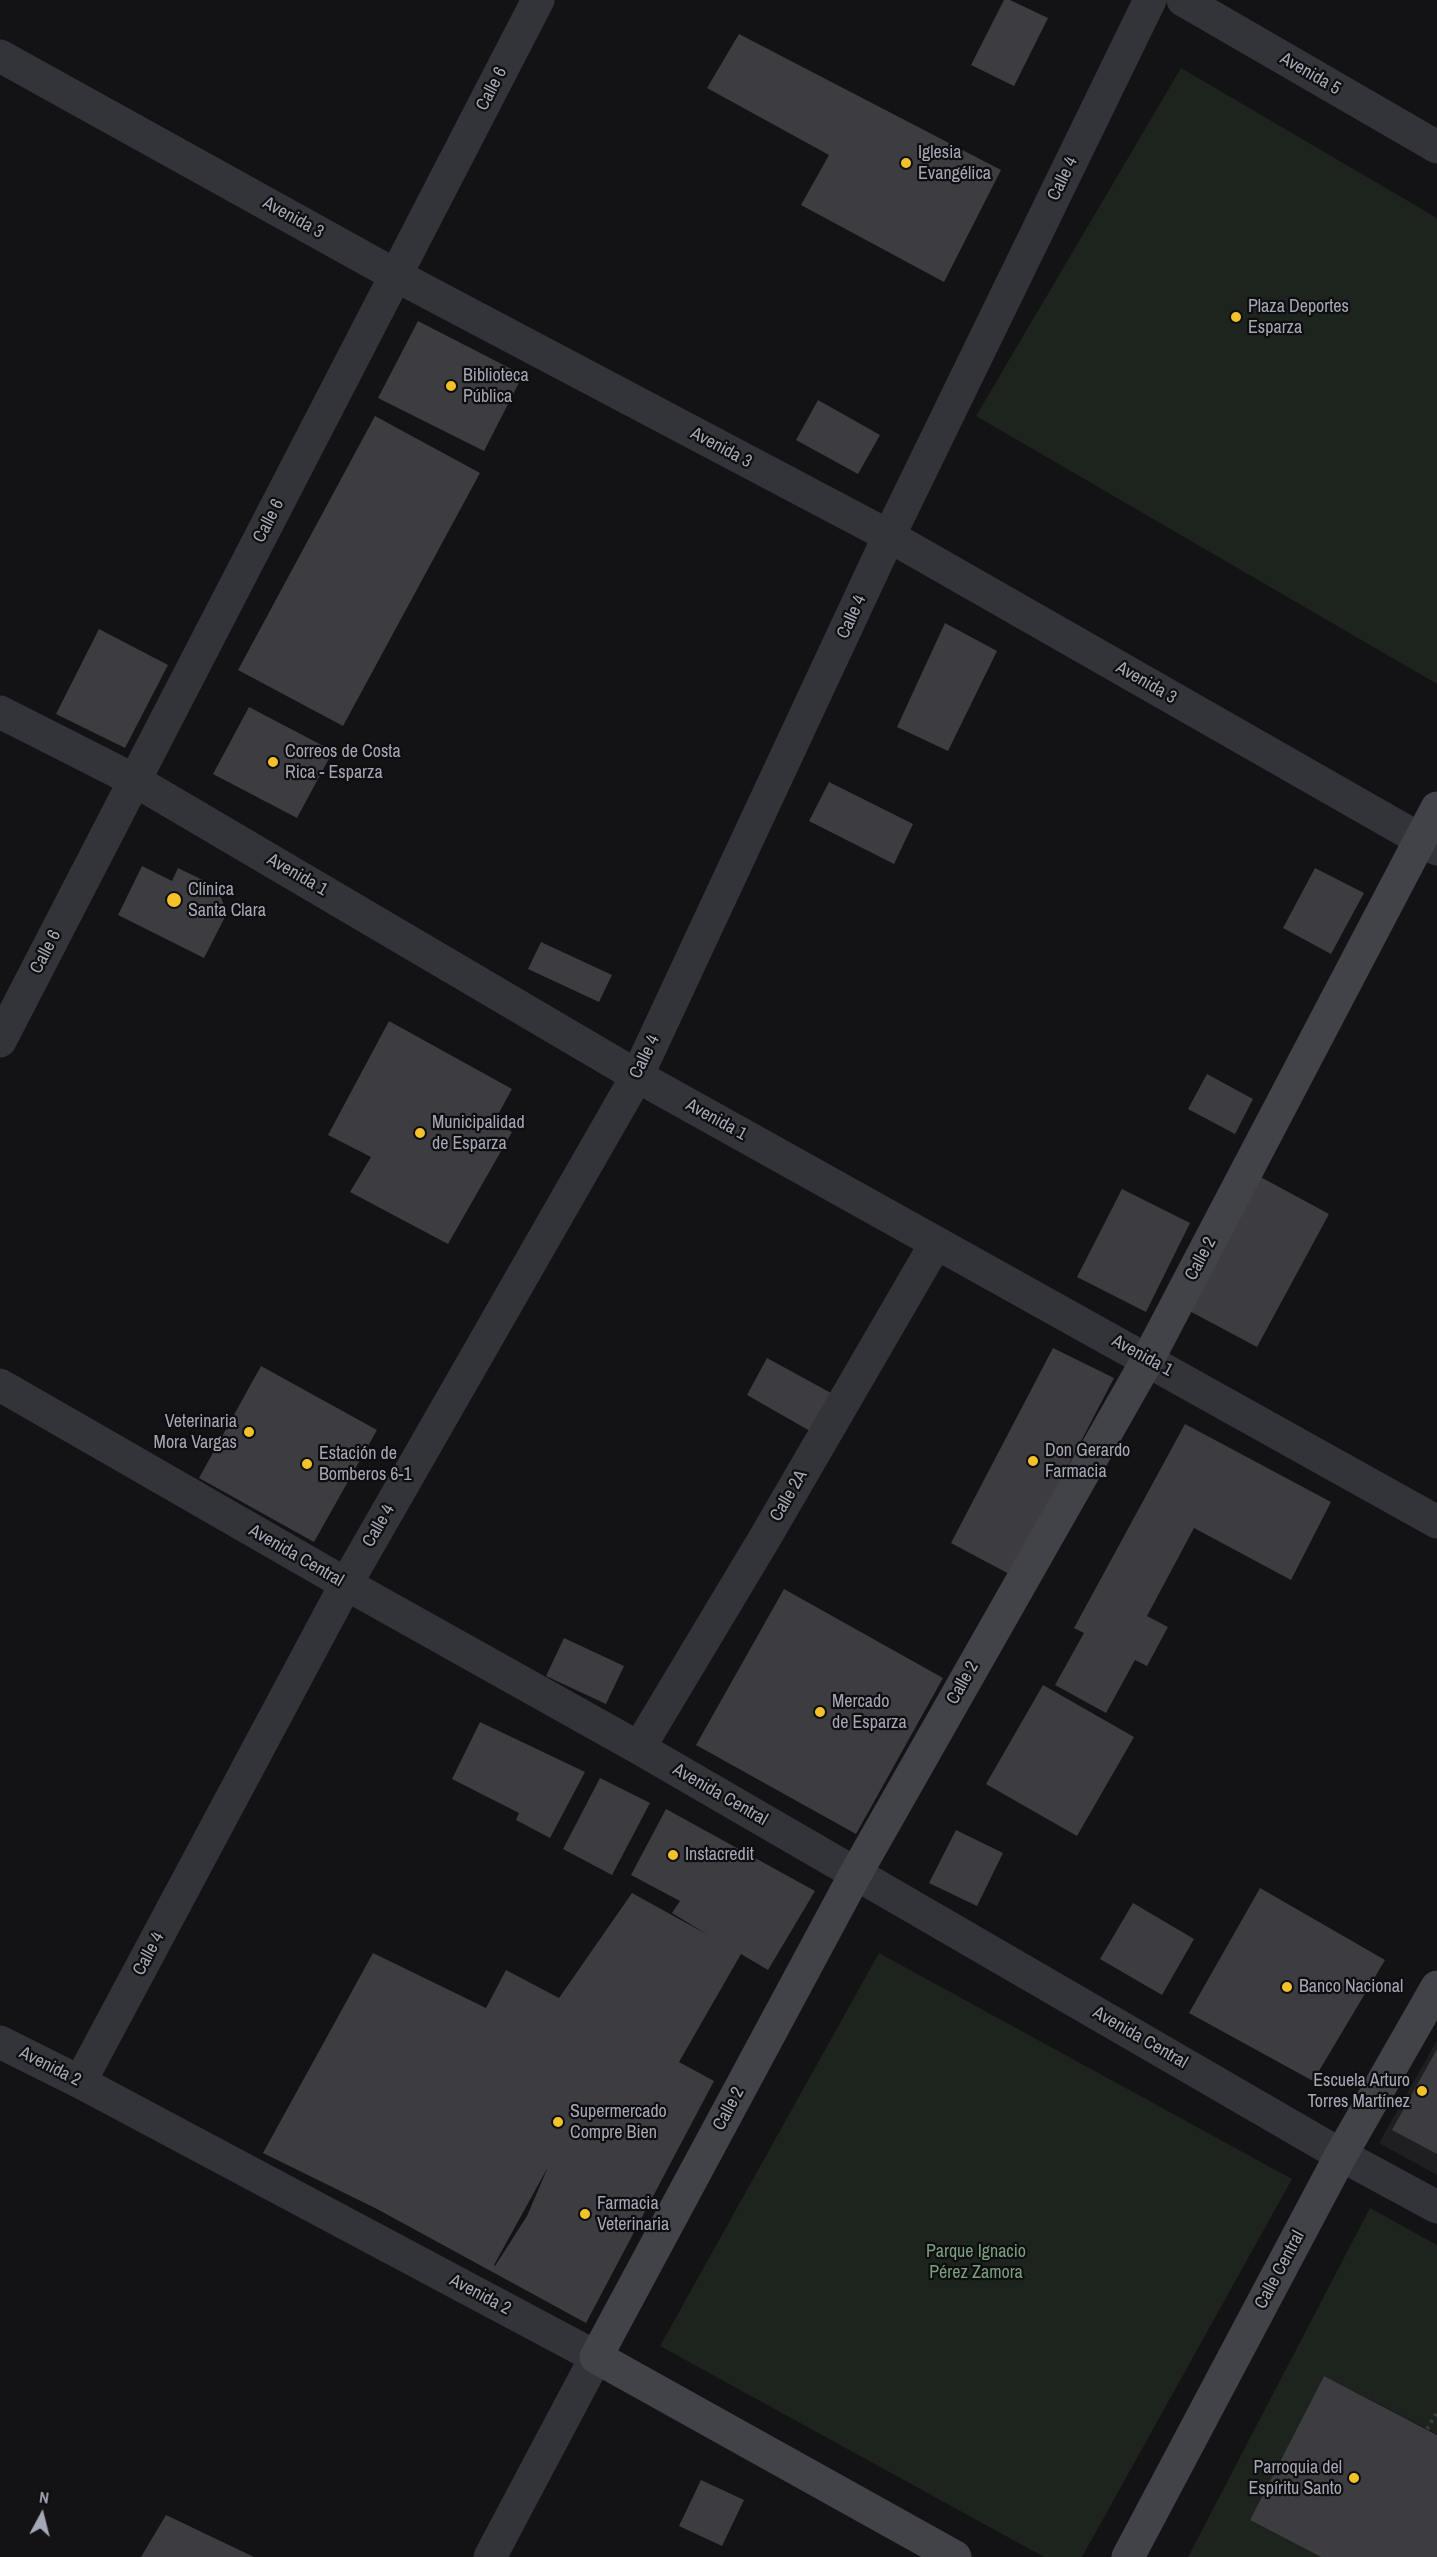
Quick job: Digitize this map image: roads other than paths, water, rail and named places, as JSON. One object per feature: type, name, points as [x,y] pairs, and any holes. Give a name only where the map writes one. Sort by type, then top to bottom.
[{"type":"street","name":"Calle 6","points":[[0,1041],[538,0]]},
{"type":"street","name":"Calle 4","points":[[80,2082],[346,1584],[637,1076],[889,536],[1150,0]]},
{"type":"street","name":"Avenida 5","points":[[1183,0],[1437,147]]},
{"type":"street","name":"Avenida 3","points":[[0,56],[397,276],[889,536],[1429,844]]},
{"type":"street","name":"Avenida 1","points":[[0,712],[134,780],[637,1076],[1437,1522]]},
{"type":"street","name":"Calle 2","points":[[490,2557],[856,1873],[1148,1359],[1429,844],[1437,808]]},
{"type":"street","name":"Calle 2A","points":[[639,1748],[766,1536],[936,1242]]},
{"type":"street","name":"Avenida Central","points":[[0,1385],[346,1584],[639,1748],[1341,2156],[1437,2207]]},
{"type":"street","name":"Calle Central","points":[[1128,2557],[1341,2156],[1437,1987]]},
{"type":"street","name":"Avenida 2","points":[[0,2042],[80,2082],[596,2358],[955,2557]]},
{"type":"place","name":"Iglesia Evangélica","points":[[906,163]]},
{"type":"place","name":"Plaza Deportes Esparza","points":[[1236,317]]},
{"type":"place","name":"Biblioteca Pública","points":[[451,386]]},
{"type":"place","name":"Correos de Costa Rica - Esparza","points":[[273,762]]},
{"type":"place","name":"Clínica Santa Clara","points":[[174,900]]},
{"type":"place","name":"Municipalidad de Esparza","points":[[420,1133]]},
{"type":"place","name":"Veterinaria Mora Vargas","points":[[249,1432]]},
{"type":"place","name":"Don Gerardo Farmacia","points":[[1033,1461]]},
{"type":"place","name":"Estación de Bomberos 6-1","points":[[307,1464]]},
{"type":"place","name":"Mercado de Esparza","points":[[820,1712]]},
{"type":"place","name":"Instacredit","points":[[673,1855]]},
{"type":"place","name":"Banco Nacional","points":[[1287,1987]]},
{"type":"place","name":"Escuela Arturo Torres Martínez","points":[[1422,2091]]},
{"type":"place","name":"Supermercado Compre Bien","points":[[558,2122]]},
{"type":"place","name":"Farmacia Veterinaria","points":[[585,2214]]},
{"type":"place","name":"Parroquia del Espíritu Santo","points":[[1354,2478]]},
{"type":"park label","name":"Parque Ignacio Pérez Zamora","points":[[976,2262]]}]
